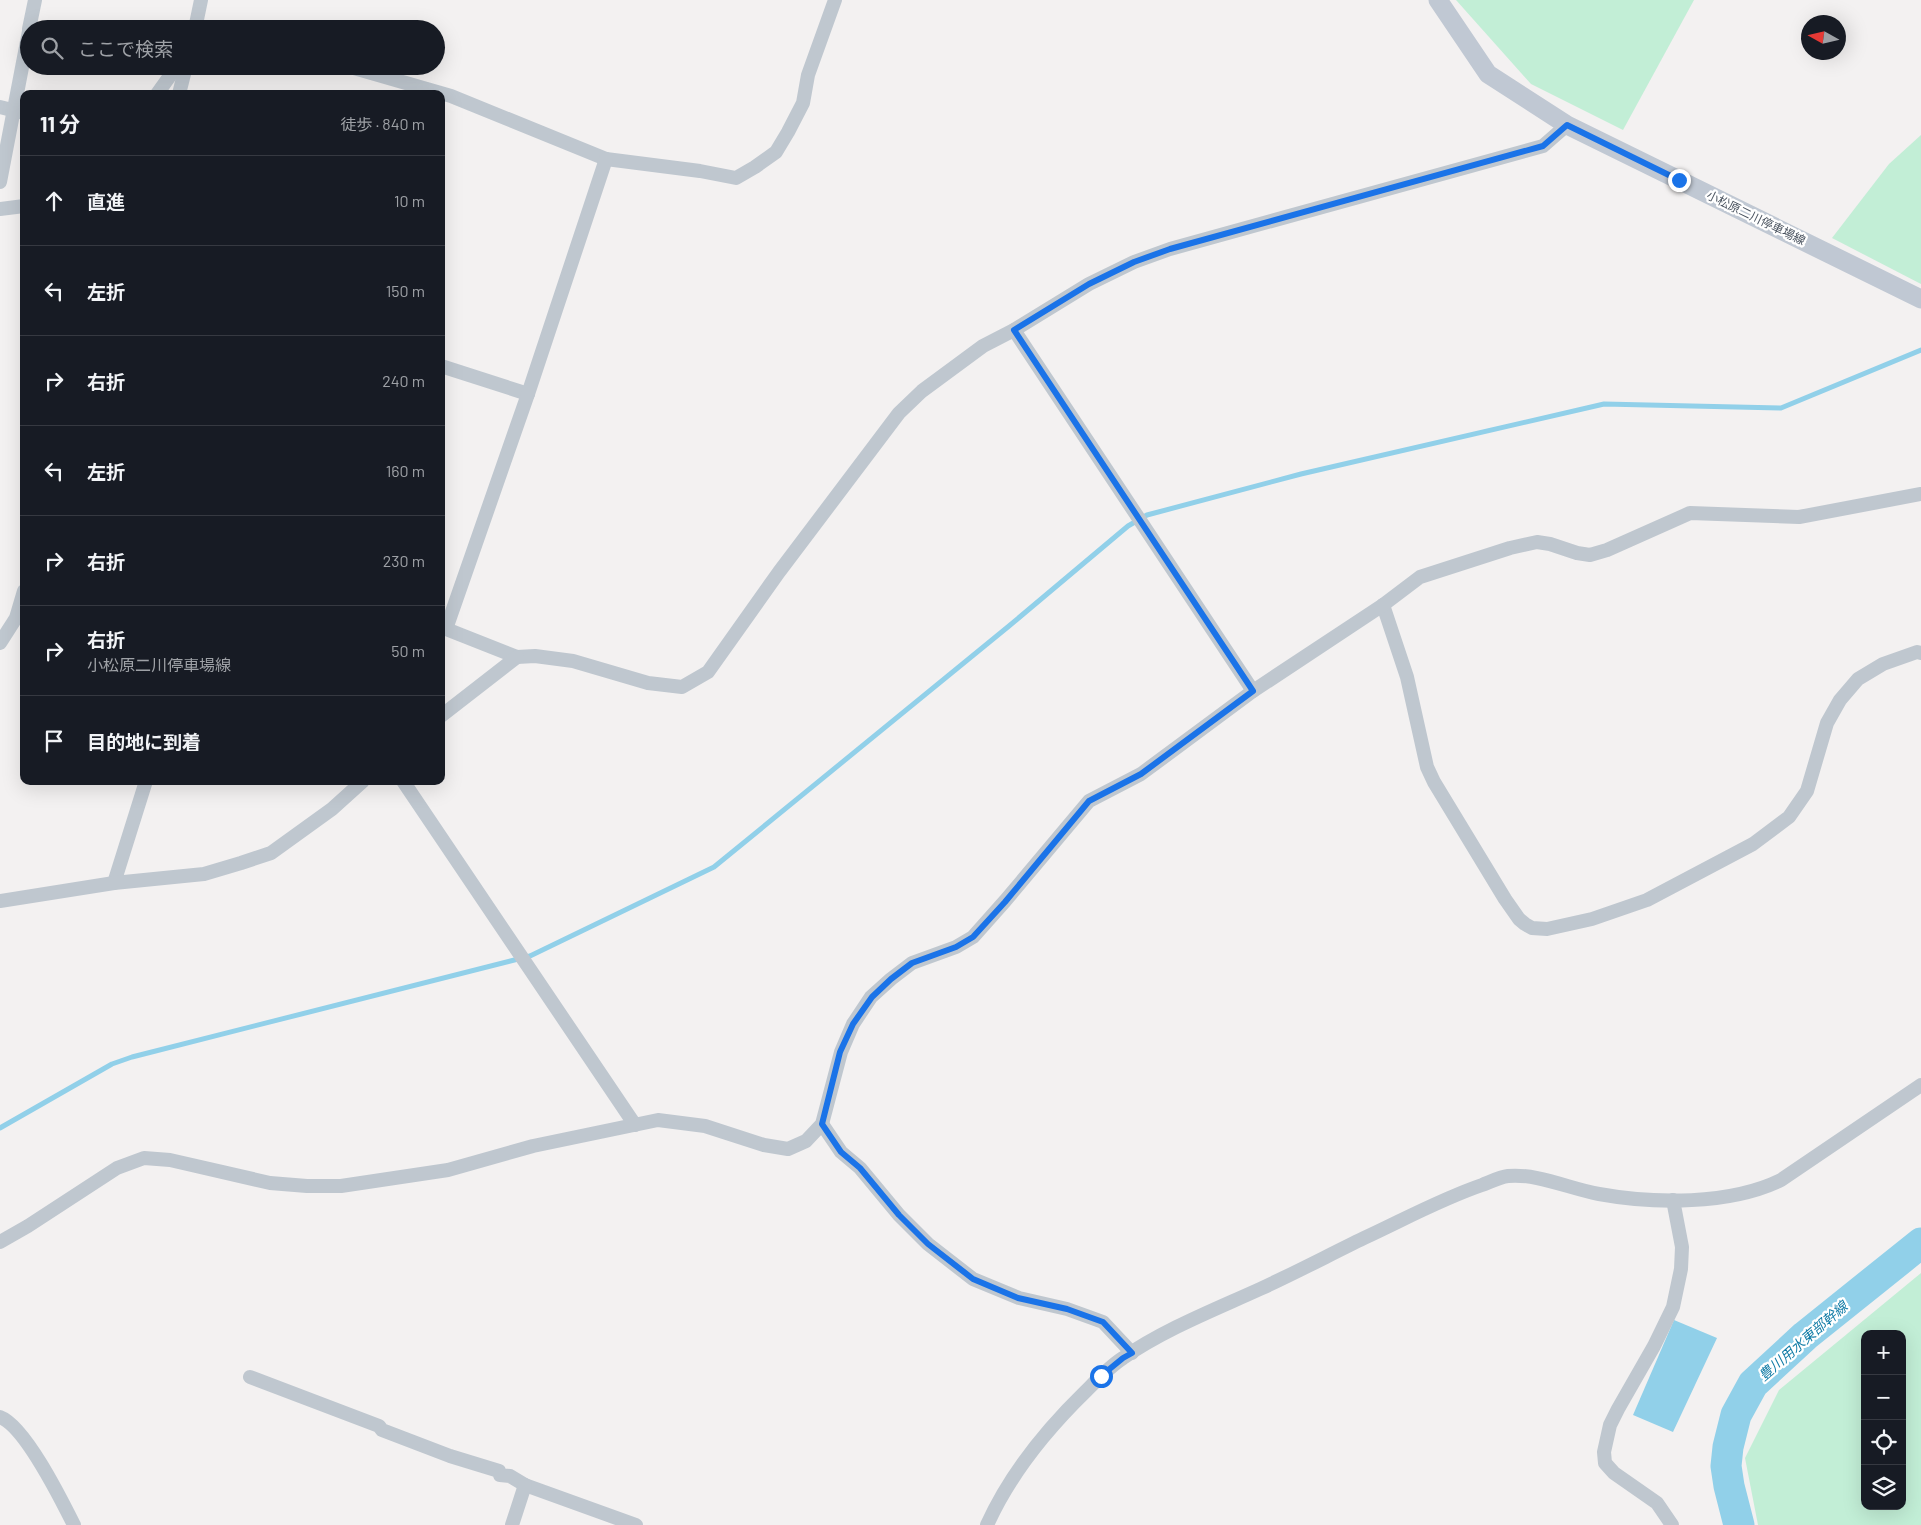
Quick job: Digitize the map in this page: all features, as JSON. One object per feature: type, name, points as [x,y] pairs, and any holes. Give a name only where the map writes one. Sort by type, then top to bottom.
[{"type":"main road","name":"小松原二川停車場線","points":[[1438,0],[1488,74],[1567,125],[1921,299]]},
{"type":"street","points":[[31,20],[35,0]]},
{"type":"street","points":[[197,20],[201,0]]},
{"type":"street","points":[[445,94],[606,159],[700,171],[736,178],[776,152],[788,132],[802,103],[808,75],[835,0]]},
{"type":"street","points":[[0,182],[20,72]]},
{"type":"street","points":[[160,90],[171,75]]},
{"type":"street","points":[[180,90],[184,75]]},
{"type":"street","points":[[378,75],[430,90]]},
{"type":"street","points":[[445,628],[517,657],[535,656],[573,661],[648,683],[682,687],[708,672],[779,572],[899,413],[922,391],[983,346],[1014,330],[1089,284],[1134,262],[1170,249],[1543,146],[1567,125]]},
{"type":"street","points":[[445,625],[528,394],[606,159]]},
{"type":"street","points":[[0,209],[20,206]]},
{"type":"street","points":[[1014,330],[1253,691]]},
{"type":"street","points":[[445,367],[528,394]]},
{"type":"street","points":[[0,1242],[117,1168],[144,1158],[170,1160],[270,1183],[341,1186],[448,1170],[533,1146],[658,1120],[705,1126],[764,1145],[788,1149],[806,1142],[822,1124],[840,1052],[853,1024],[872,997],[891,979],[912,963],[956,947],[973,937],[1005,902],[1089,801],[1141,774],[1253,691],[1383,605],[1420,578],[1510,548],[1536,542],[1590,555],[1607,550],[1690,513],[1799,517],[1921,494]]},
{"type":"street","points":[[0,643],[16,618],[20,604]]},
{"type":"street","points":[[1383,605],[1407,678],[1427,767],[1434,782],[1505,899],[1519,919],[1532,928],[1547,929],[1592,919],[1647,900],[1753,844],[1789,817],[1807,792],[1827,723],[1840,700],[1858,679],[1883,664],[1917,652],[1921,653]]},
{"type":"street","points":[[445,713],[517,657]]},
{"type":"street","points":[[114,883],[145,785]]},
{"type":"street","points":[[0,901],[114,883],[204,874],[271,853],[332,809],[359,785]]},
{"type":"street","points":[[406,785],[635,1125]]},
{"type":"street","points":[[987,1525],[998,1500],[1028,1454],[1067,1410],[1101,1376],[1123,1358],[1201,1316],[1462,1192],[1508,1176],[1528,1177],[1600,1194],[1649,1200],[1710,1200],[1744,1194],[1781,1180],[1921,1085]]},
{"type":"street","points":[[822,1124],[841,1152],[860,1168],[899,1215],[928,1244],[973,1279],[1018,1298],[1067,1309],[1103,1322],[1132,1353]]},
{"type":"street","points":[[1672,1525],[1657,1503],[1614,1474],[1605,1463],[1604,1452],[1610,1425],[1654,1346],[1673,1307],[1681,1268],[1682,1247],[1673,1200]]},
{"type":"street","points":[[250,1377],[379,1426],[382,1430],[450,1456],[499,1471],[500,1475],[510,1476],[525,1485],[636,1525]]},
{"type":"street","points":[[0,1417],[15,1428],[50,1476],[74,1525]]},
{"type":"street","points":[[512,1525],[525,1485]]},
{"type":"green space","points":[[1456,0],[1694,0],[1623,130],[1531,84]]},
{"type":"green space","points":[[1921,135],[1921,284],[1832,238],[1889,164]]},
{"type":"green space","points":[[1921,1273],[1921,1525],[1758,1525],[1745,1458],[1779,1390]]},
{"type":"water","points":[[1674,1320],[1717,1338],[1673,1432],[1633,1415]]},
{"type":"waterway","points":[[0,1128],[112,1064],[132,1057],[530,956],[714,867],[1009,626],[1128,526],[1147,515],[1301,474],[1604,404],[1781,408],[1921,350]]},
{"type":"waterway","name":"豊川用水東部幹線","points":[[1739,1525],[1726,1466],[1728,1447],[1736,1415],[1753,1384],[1805,1336],[1921,1243]]},
{"type":"route","points":[[1101,1376],[1132,1353],[1103,1322],[1067,1309],[1018,1298],[973,1279],[928,1244],[899,1215],[860,1168],[841,1152],[822,1124],[840,1052],[853,1024],[872,997],[912,963],[956,947],[973,937],[1005,902],[1089,801],[1141,774],[1253,691],[1014,330],[1089,284],[1134,262],[1170,249],[1543,146],[1567,125],[1679,180]]}]
